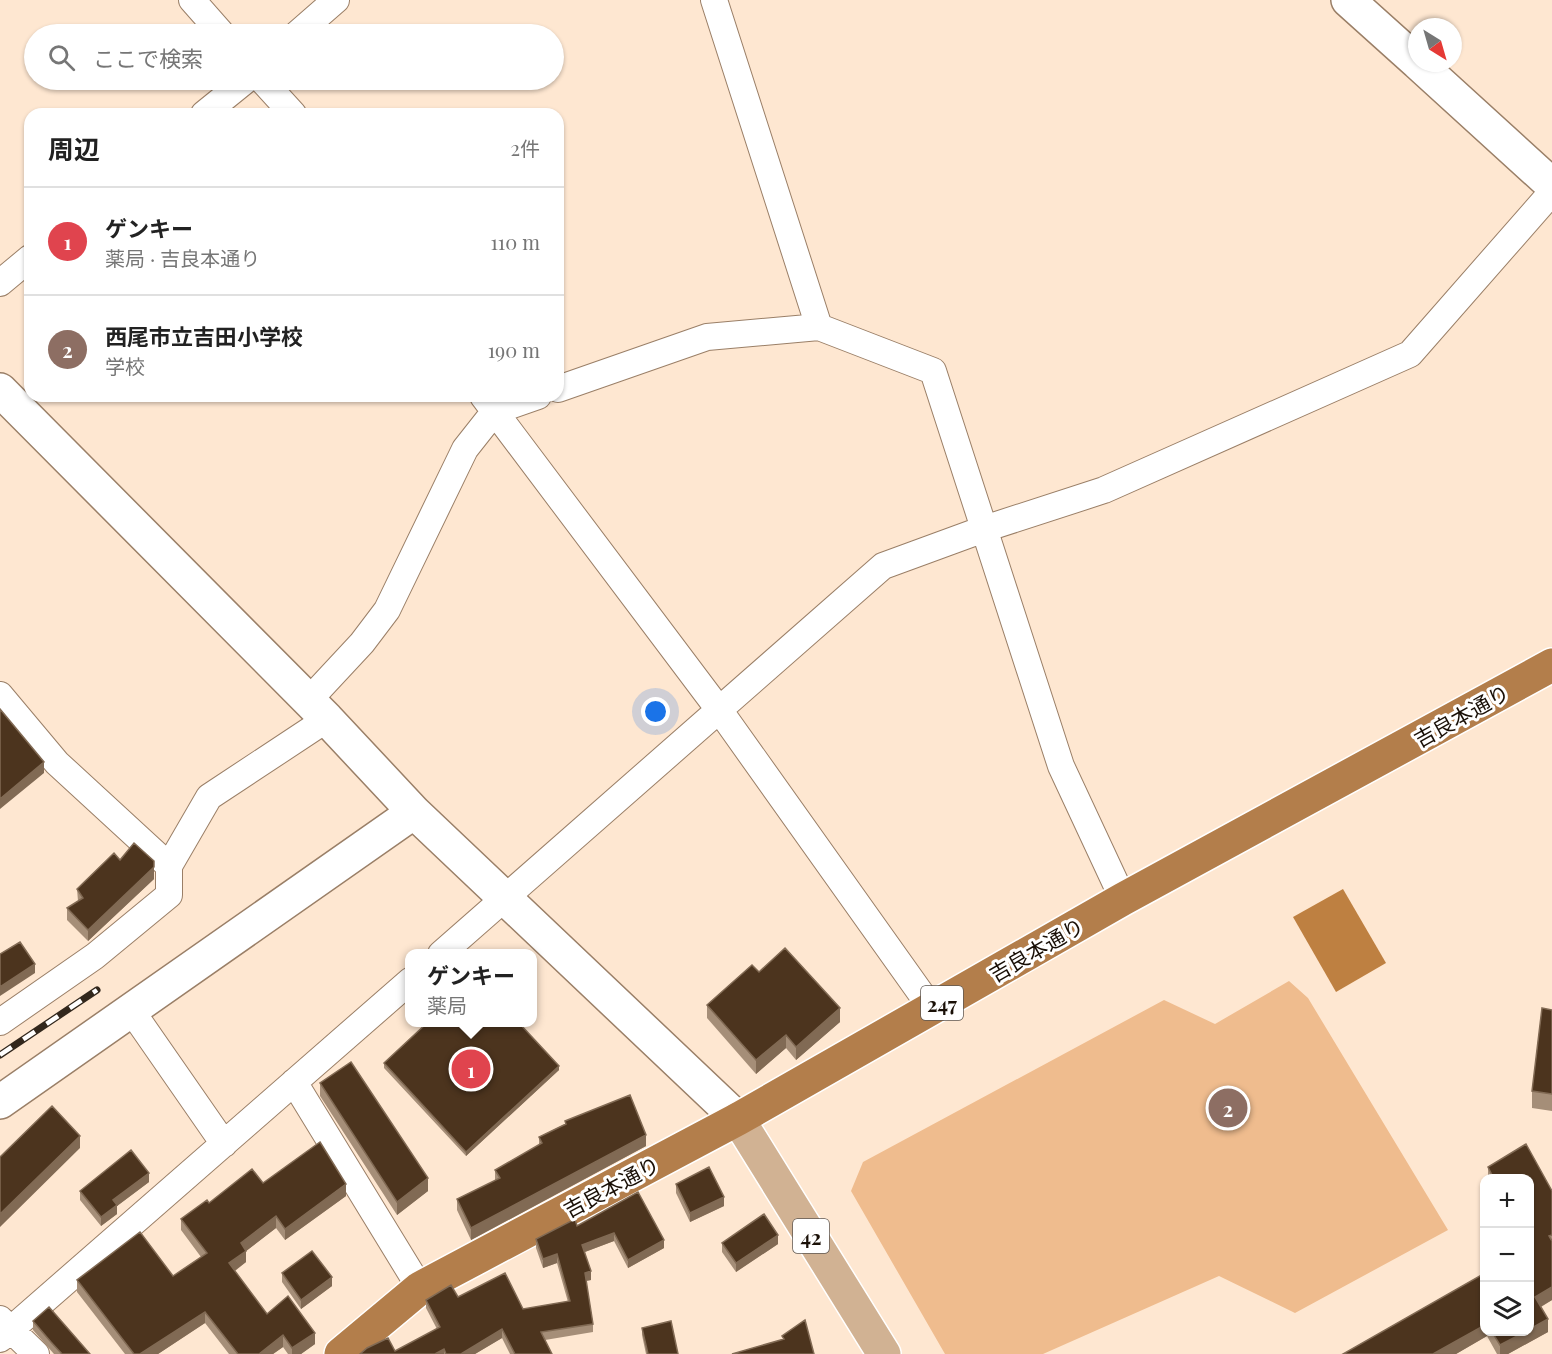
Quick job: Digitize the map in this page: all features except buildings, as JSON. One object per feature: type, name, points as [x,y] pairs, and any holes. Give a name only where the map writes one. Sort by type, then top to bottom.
[{"type":"highway","name":"吉良本通り","points":[[341,1354],[420,1288],[738,1119],[1123,899],[1550,670]]},
{"type":"main road","name":"42","points":[[738,1119],[884,1354]]},
{"type":"street","points":[[192,0],[213,24]]},
{"type":"street","points":[[308,24],[336,0]]},
{"type":"street","points":[[714,0],[819,327]]},
{"type":"street","points":[[1348,0],[1408,55]]},
{"type":"street","points":[[1427,72],[1552,185]]},
{"type":"street","points":[[211,108],[234,90]]},
{"type":"street","points":[[271,90],[288,108]]},
{"type":"street","points":[[447,949],[883,566],[984,529],[1104,490],[1410,354],[1552,192]]},
{"type":"street","points":[[0,283],[24,263]]},
{"type":"street","points":[[564,387],[706,337],[819,327],[933,371],[1061,766],[1123,899]]},
{"type":"street","points":[[0,390],[318,710],[414,812],[738,1119]]},
{"type":"street","points":[[0,1022],[95,956],[168,895],[169,866],[209,797],[318,710],[362,643],[387,610],[489,404],[720,711],[932,1009]]},
{"type":"street","points":[[0,695],[57,763],[169,866]]},
{"type":"street","points":[[0,1102],[414,812]]},
{"type":"street","points":[[36,1354],[4,1329],[224,1144],[405,985]]},
{"type":"street","points":[[131,1010],[224,1144]]},
{"type":"street","points":[[294,1082],[420,1288]]},
{"type":"shaded area","points":[[1343,889],[1386,963],[1336,992],[1293,917]]},
{"type":"shaded area","points":[[1289,981],[1308,998],[1448,1230],[1295,1313],[1219,1276],[1043,1354],[945,1354],[851,1191],[863,1162],[1164,1000],[1215,1024]]},
{"type":"railway","points":[[0,1055],[97,990]]},
{"type":"place","name":"ゲンキー","points":[[471,1069]]},
{"type":"place","name":"西尾市立吉田小学校","points":[[1228,1108]]}]
